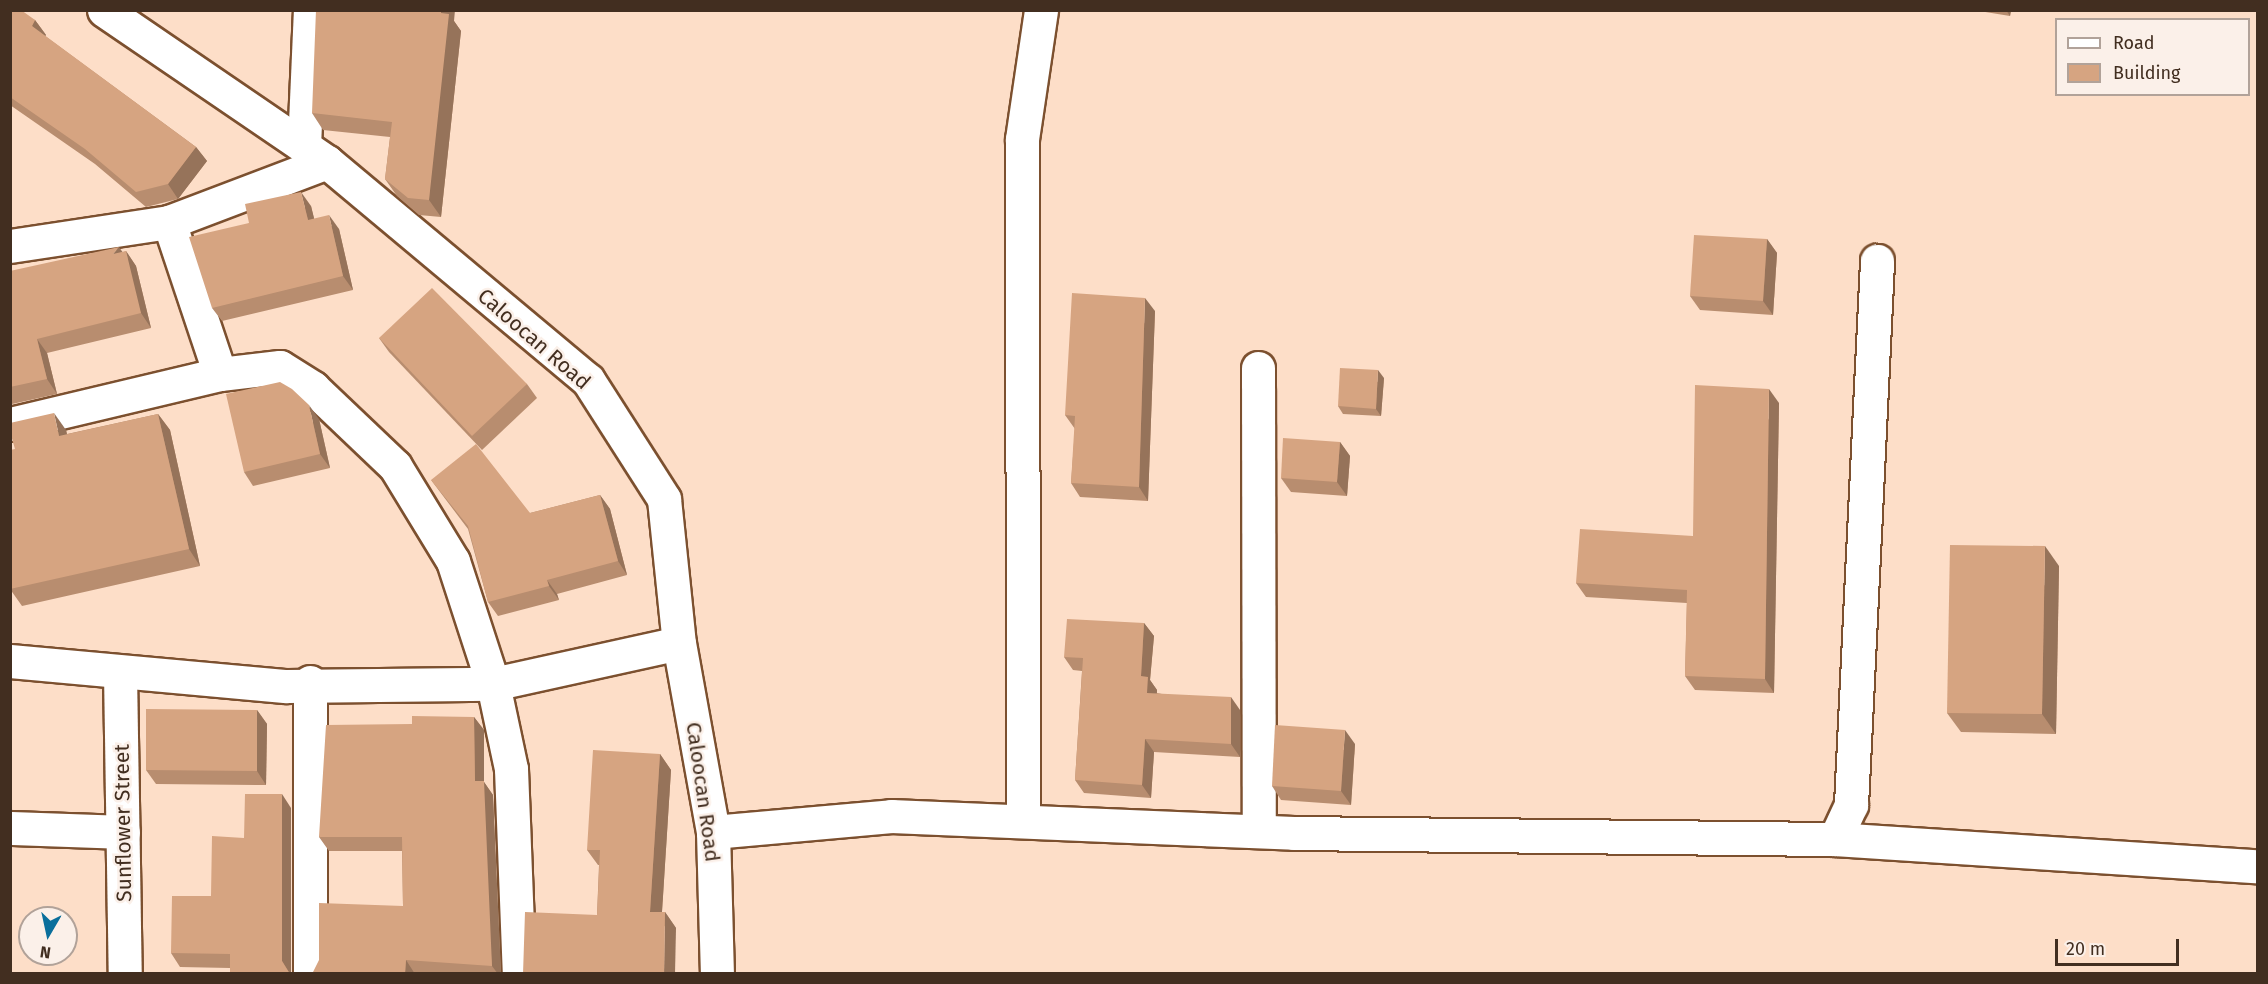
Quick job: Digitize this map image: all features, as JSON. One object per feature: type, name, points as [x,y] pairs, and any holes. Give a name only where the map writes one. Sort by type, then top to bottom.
[{"type":"street","name":"Caloocan Road","points":[[104,10],[316,154],[588,380],[664,499],[679,644],[712,832],[717,974]]},
{"type":"street","points":[[10,218],[25,242],[169,222],[316,154],[310,10]]},
{"type":"street","points":[[1023,821],[1022,139],[1041,10]]},
{"type":"street","points":[[169,222],[220,374]]},
{"type":"street","points":[[1835,839],[1851,805],[1877,261]]},
{"type":"street","points":[[10,424],[220,374],[279,367],[313,388],[395,465],[453,561],[493,684],[511,769],[519,974]]},
{"type":"street","points":[[1258,368],[1259,831]]},
{"type":"street","points":[[10,661],[288,686],[310,682],[493,684],[679,644]]},
{"type":"street","name":"Sunflower Street","points":[[120,672],[125,974]]},
{"type":"street","points":[[310,682],[310,974]]},
{"type":"street","points":[[712,832],[891,816],[1259,831],[1835,839],[2258,866]]},
{"type":"street","points":[[10,828],[123,832]]},
{"type":"building","points":[[10,10],[21,10],[35,20],[32,26],[196,147],[168,184],[136,192],[85,149],[10,97]]},
{"type":"building","points":[[316,10],[441,10],[441,13],[449,14],[429,200],[408,198],[385,179],[392,122],[312,113]]},
{"type":"building","points":[[301,192],[308,220],[329,215],[343,276],[212,308],[189,237],[249,223],[245,204]]},
{"type":"building","points":[[1694,235],[1767,239],[1763,301],[1690,296]]},
{"type":"building","points":[[119,247],[113,254],[126,251],[141,313],[37,339],[47,379],[10,387],[10,306],[12,305],[10,271]]},
{"type":"building","points":[[432,288],[527,384],[472,436],[379,338]]},
{"type":"building","points":[[1072,293],[1145,298],[1139,487],[1071,483],[1075,416],[1065,415]]},
{"type":"building","points":[[1340,368],[1378,370],[1376,409],[1338,406]]},
{"type":"building","points":[[280,382],[292,389],[309,405],[320,454],[244,472],[226,394]]},
{"type":"building","points":[[1695,385],[1769,389],[1765,679],[1685,676],[1687,590],[1576,583],[1580,529],[1693,536]]},
{"type":"building","points":[[54,413],[59,436],[158,414],[189,549],[10,589],[10,450],[15,449],[10,423]]},
{"type":"building","points":[[1283,438],[1340,442],[1337,482],[1281,478]]},
{"type":"building","points":[[476,444],[530,513],[600,495],[618,561],[547,580],[549,586],[488,602],[468,526],[431,480]]},
{"type":"building","points":[[1950,545],[2045,546],[2042,714],[1947,713]]},
{"type":"building","points":[[1067,619],[1144,623],[1141,676],[1148,677],[1147,693],[1231,697],[1231,744],[1145,739],[1142,785],[1075,780],[1083,658],[1064,657]]},
{"type":"building","points":[[146,709],[257,710],[257,771],[146,770]]},
{"type":"building","points":[[412,716],[474,717],[475,781],[484,781],[492,966],[406,960],[405,974],[312,974],[319,960],[319,903],[403,906],[402,837],[319,837],[326,725],[412,724]]},
{"type":"building","points":[[1275,725],[1345,730],[1341,791],[1272,786]]},
{"type":"building","points":[[593,750],[660,754],[650,912],[665,912],[664,974],[523,974],[525,912],[597,915],[600,850],[587,850]]},
{"type":"building","points":[[245,794],[282,794],[282,961],[290,974],[230,974],[230,954],[171,953],[172,896],[211,896],[212,836],[244,838]]}]
